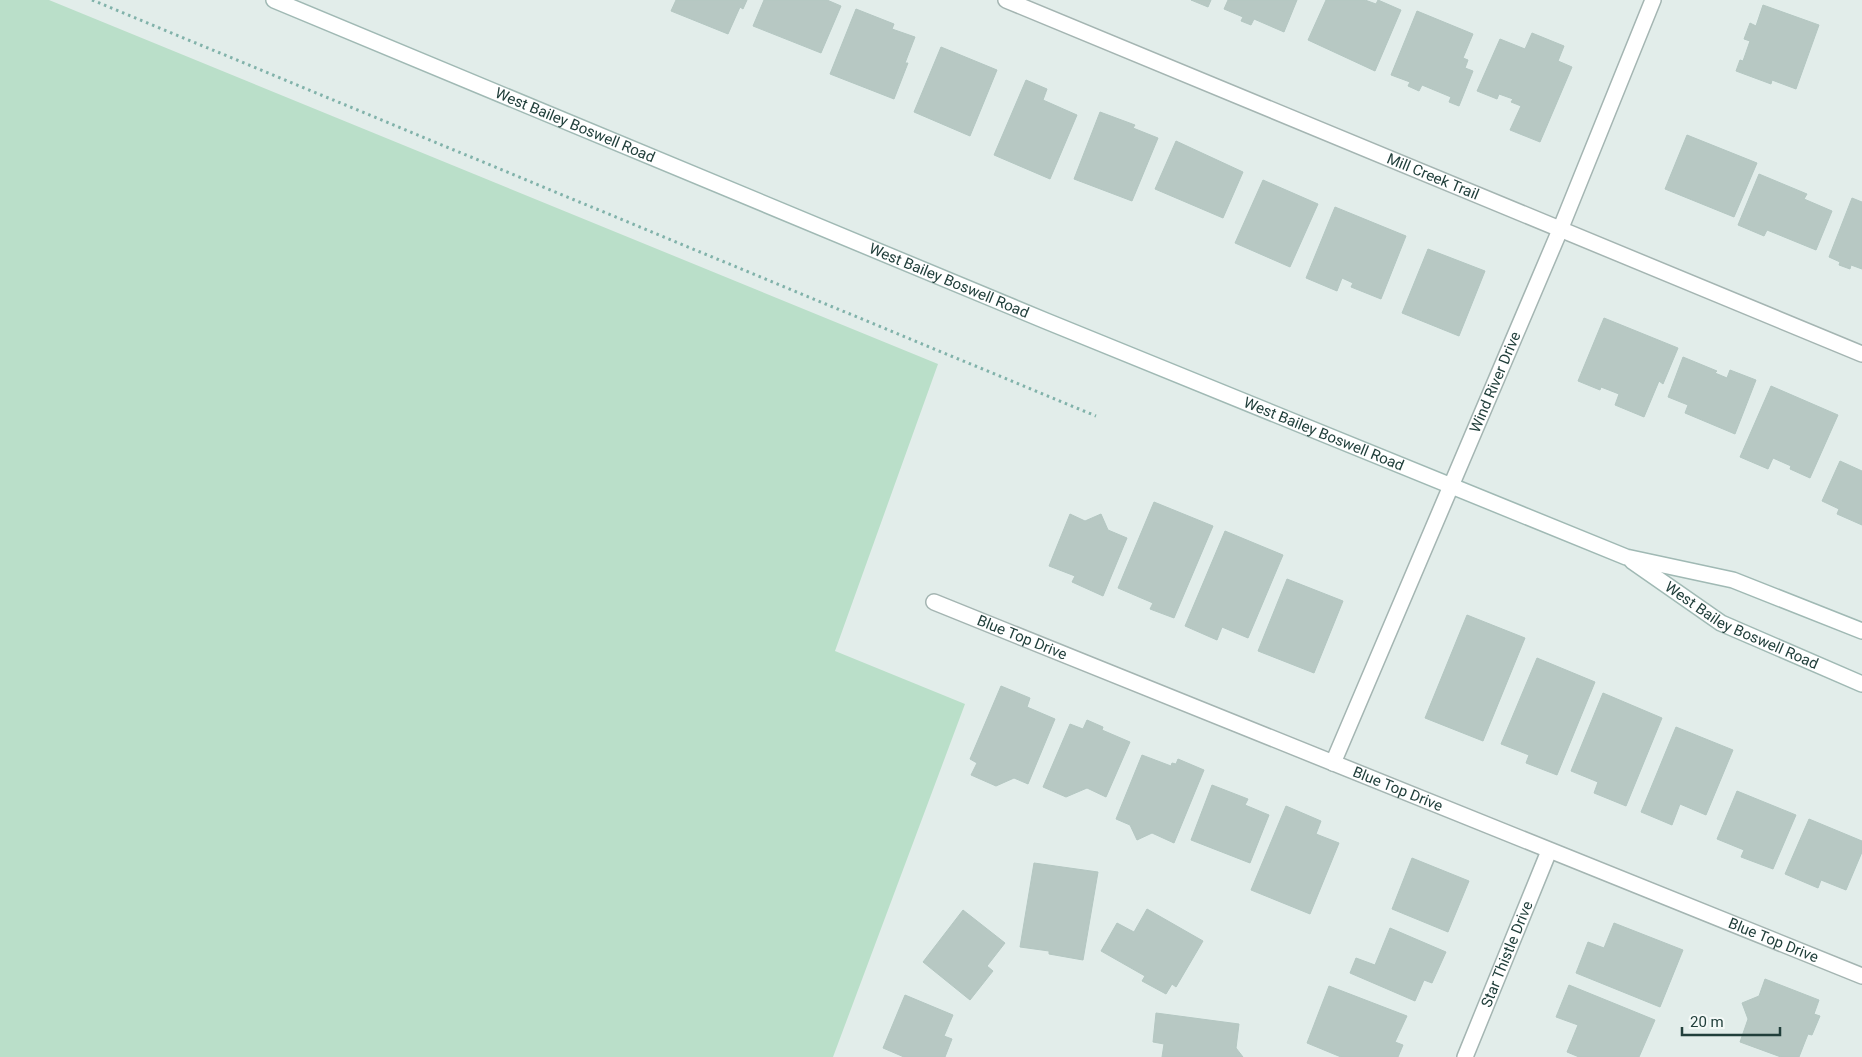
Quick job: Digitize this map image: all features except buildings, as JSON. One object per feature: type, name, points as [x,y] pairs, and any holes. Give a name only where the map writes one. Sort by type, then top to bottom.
[{"type":"street","name":"West Bailey Boswell Road","points":[[274,0],[1046,321],[1450,484],[1626,558],[1733,580],[1862,631]]},
{"type":"street","name":"Mill Creek Trail","points":[[1006,0],[1862,354]]},
{"type":"street","name":"Wind River Drive","points":[[1333,763],[1450,484],[1560,230],[1653,0]]},
{"type":"street","name":"West Bailey Boswell Road","points":[[1626,558],[1721,623],[1862,684]]},
{"type":"street","name":"Blue Top Drive","points":[[934,602],[1862,976]]},
{"type":"street","name":"Star Thistle Drive","points":[[1465,1057],[1550,851]]},
{"type":"path","points":[[92,0],[1096,416]]},
{"type":"green space","points":[[0,0],[49,0],[938,364],[835,651],[965,704],[833,1057],[0,1057]]}]
